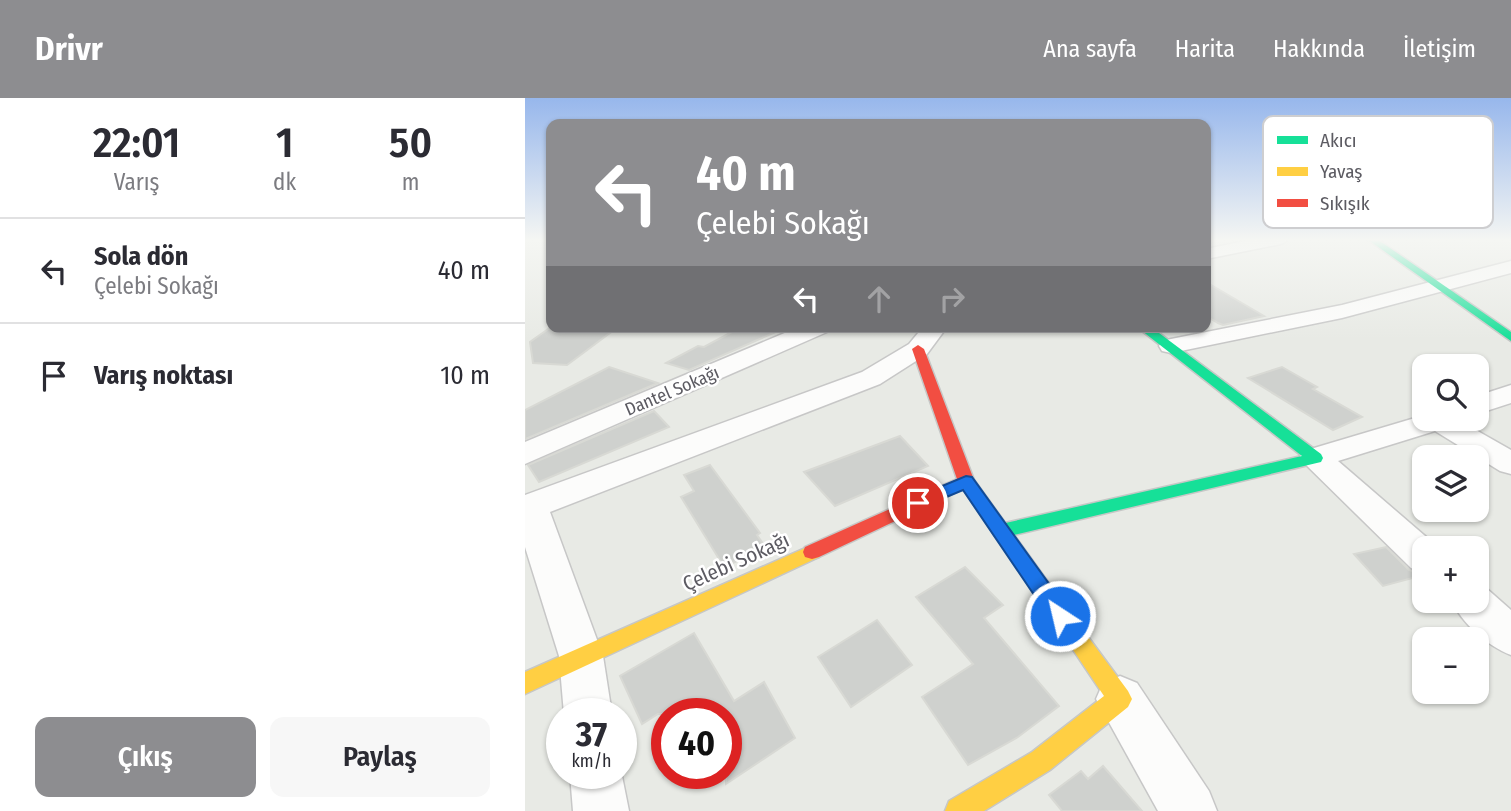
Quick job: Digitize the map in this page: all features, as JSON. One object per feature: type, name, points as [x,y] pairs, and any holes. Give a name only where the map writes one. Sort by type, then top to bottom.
[{"type":"street","points":[[1421,272],[1511,337]]},
{"type":"street","points":[[1171,346],[1239,334],[1444,288],[1494,272]]},
{"type":"street","name":"Dantel Sokağı","points":[[525,454],[805,333]]},
{"type":"street","points":[[1152,333],[1315,458],[1412,546]]},
{"type":"street","points":[[587,698],[581,656],[528,507],[871,378],[927,338],[934,399],[966,481],[1119,699],[1189,811]]},
{"type":"street","points":[[1489,401],[1511,393]]},
{"type":"street","points":[[1001,531],[1315,458],[1412,429]]},
{"type":"street","points":[[1460,431],[1511,464]]},
{"type":"street","name":"Çelebi Sokağı","points":[[525,683],[966,481]]},
{"type":"street","points":[[1485,613],[1511,636]]},
{"type":"street","points":[[959,811],[1041,761],[1119,699]]},
{"type":"street","points":[[598,789],[601,811]]},
{"type":"building","points":[[1211,285],[1264,316],[1223,325],[1211,319]]},
{"type":"building","points":[[546,331],[546,333],[610,333],[567,365],[533,363],[530,342]]},
{"type":"building","points":[[730,333],[773,333],[689,370],[666,363],[698,346],[704,347]]},
{"type":"building","points":[[609,367],[658,383],[525,439],[525,410]]},
{"type":"building","points":[[1282,367],[1317,387],[1313,389],[1362,417],[1333,430],[1248,378]]},
{"type":"building","points":[[654,411],[669,427],[539,482],[528,465]]},
{"type":"building","points":[[900,436],[928,466],[835,506],[804,472]]},
{"type":"building","points":[[710,465],[760,533],[757,535],[766,548],[724,567],[681,497],[694,491],[684,475]]},
{"type":"building","points":[[1386,547],[1412,571],[1412,578],[1383,586],[1354,554]]},
{"type":"building","points":[[965,567],[1003,605],[984,618],[1059,706],[1018,737],[968,765],[922,697],[973,664],[916,597]]},
{"type":"building","points":[[877,620],[912,665],[851,707],[818,657]]},
{"type":"building","points":[[694,633],[732,698],[651,698],[651,718],[642,724],[637,713],[637,698],[630,698],[620,676]]},
{"type":"building","points":[[764,682],[795,738],[742,773],[742,698],[739,698]]},
{"type":"building","points":[[1103,766],[1142,811],[1062,811],[1049,795],[1081,771],[1088,779]]},
{"type":"traffic: fast","points":[[1419,272],[1511,337]]},
{"type":"traffic: fast","points":[[1001,531],[1315,458],[1151,333]]},
{"type":"traffic: slow","points":[[525,683],[812,552]]},
{"type":"traffic: slow","points":[[959,811],[1041,761],[1120,699],[1062,617]]},
{"type":"traffic: jam","points":[[918,349],[966,481],[1062,617]]},
{"type":"traffic: jam","points":[[812,552],[966,481]]},
{"type":"route","points":[[918,503],[966,481],[1060,616]]}]
